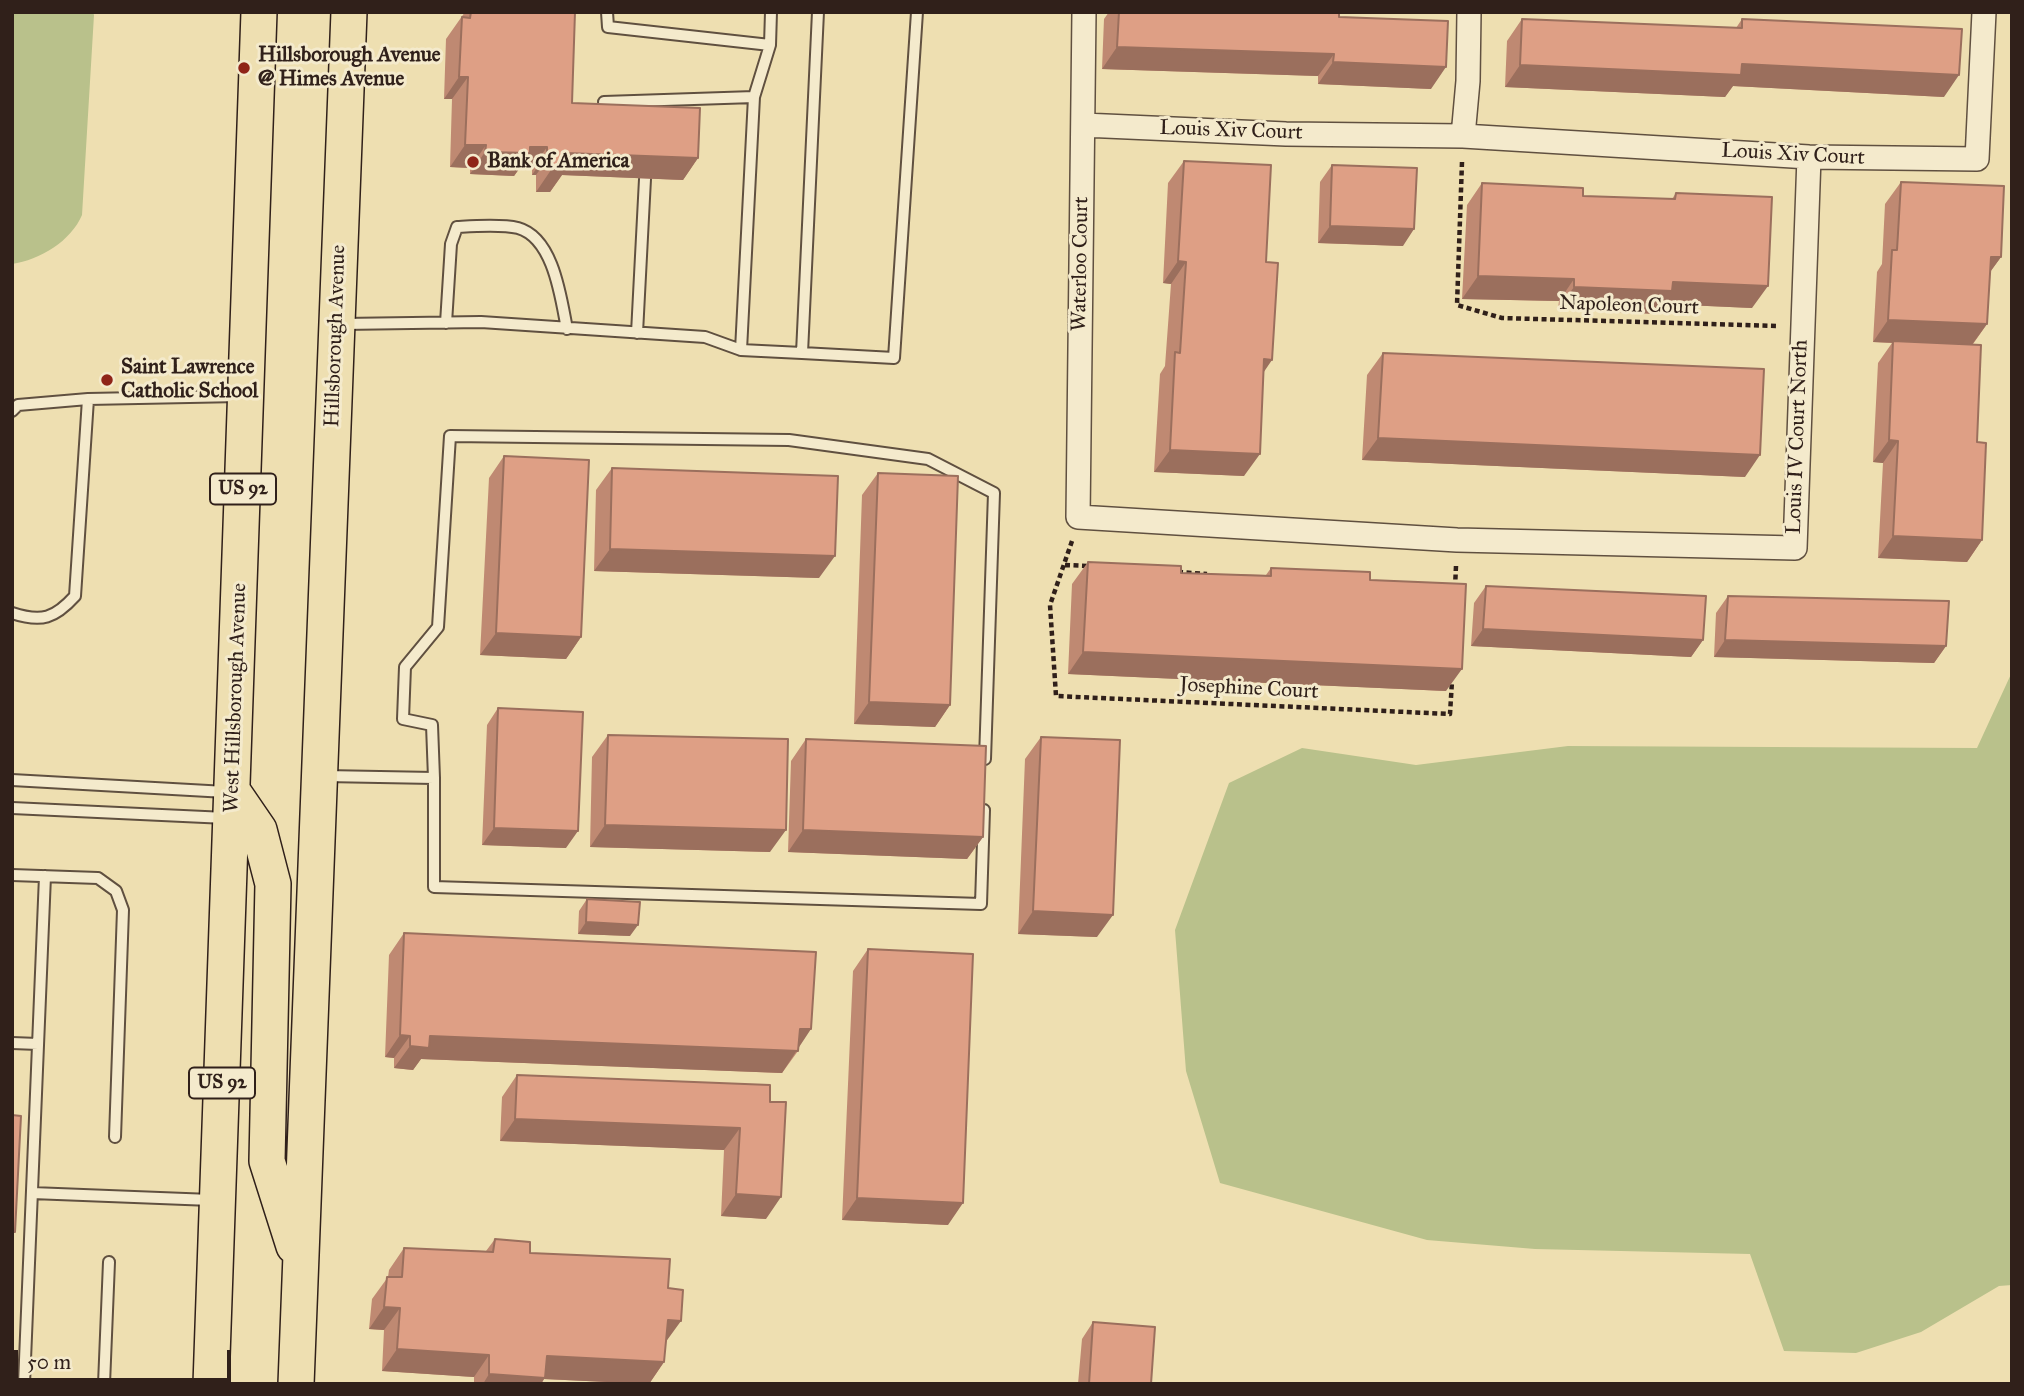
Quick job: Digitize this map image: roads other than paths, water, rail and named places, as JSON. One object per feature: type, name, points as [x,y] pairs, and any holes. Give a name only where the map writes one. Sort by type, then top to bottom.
[{"type":"main road","name":"West Hillsborough Avenue","points":[[211,1384],[259,12]]},
{"type":"main road","name":"Hillsborough Avenue","points":[[319,776],[349,12]]},
{"type":"main road","points":[[296,1384],[319,776]]},
{"type":"main road","points":[[232,805],[259,830],[273,884],[267,1161],[301,1269]]},
{"type":"street","name":"Waterloo Court","points":[[1084,12],[1078,517],[1457,540]]},
{"type":"street","points":[[1463,136],[1468,81],[1469,12]]},
{"type":"street","name":"Louis Xiv Court","points":[[1083,125],[1286,134],[1463,136],[1809,157],[1977,159],[1984,12]]},
{"type":"street","name":"Louis IV Court North","points":[[1457,540],[1795,548],[1809,157]]},
{"type":"lane","points":[[607,12],[608,27],[769,45]]},
{"type":"lane","points":[[740,350],[754,97],[769,45],[771,12]]},
{"type":"lane","points":[[802,353],[818,12]]},
{"type":"lane","points":[[337,324],[446,323],[705,337],[740,350],[894,358],[917,12]]},
{"type":"lane","points":[[604,102],[754,97]]},
{"type":"lane","points":[[647,114],[648,100]]},
{"type":"lane","points":[[637,333],[645,179]]},
{"type":"lane","points":[[446,323],[451,244],[457,228],[520,228],[540,244],[554,268],[567,329]]},
{"type":"lane","points":[[12,411],[18,405],[88,399],[246,395]]},
{"type":"lane","points":[[12,613],[31,619],[59,614],[75,596],[88,399]]},
{"type":"lane","points":[[984,794],[981,904],[434,887],[435,778],[432,725],[403,719],[405,667],[438,627],[450,436],[789,440],[928,459],[994,493],[985,767]]},
{"type":"lane","points":[[319,776],[435,778]]},
{"type":"lane","points":[[12,780],[232,805]]},
{"type":"lane","points":[[12,808],[232,805]]},
{"type":"lane","points":[[12,875],[98,878],[116,891],[123,910],[115,1137]]},
{"type":"lane","points":[[24,1384],[45,876]]},
{"type":"lane","points":[[12,1043],[38,1044]]},
{"type":"lane","points":[[32,1193],[218,1200]]},
{"type":"lane","points":[[104,1384],[109,1262]]},
{"type":"lane","points":[[12,1356],[25,1356]]},
{"type":"place","name":"Hillsborough Avenue @ Himes Avenue","points":[[244,68]]},
{"type":"place","name":"Bank of America","points":[[473,162]]},
{"type":"place","name":"Saint Lawrence Catholic School","points":[[107,380]]}]
